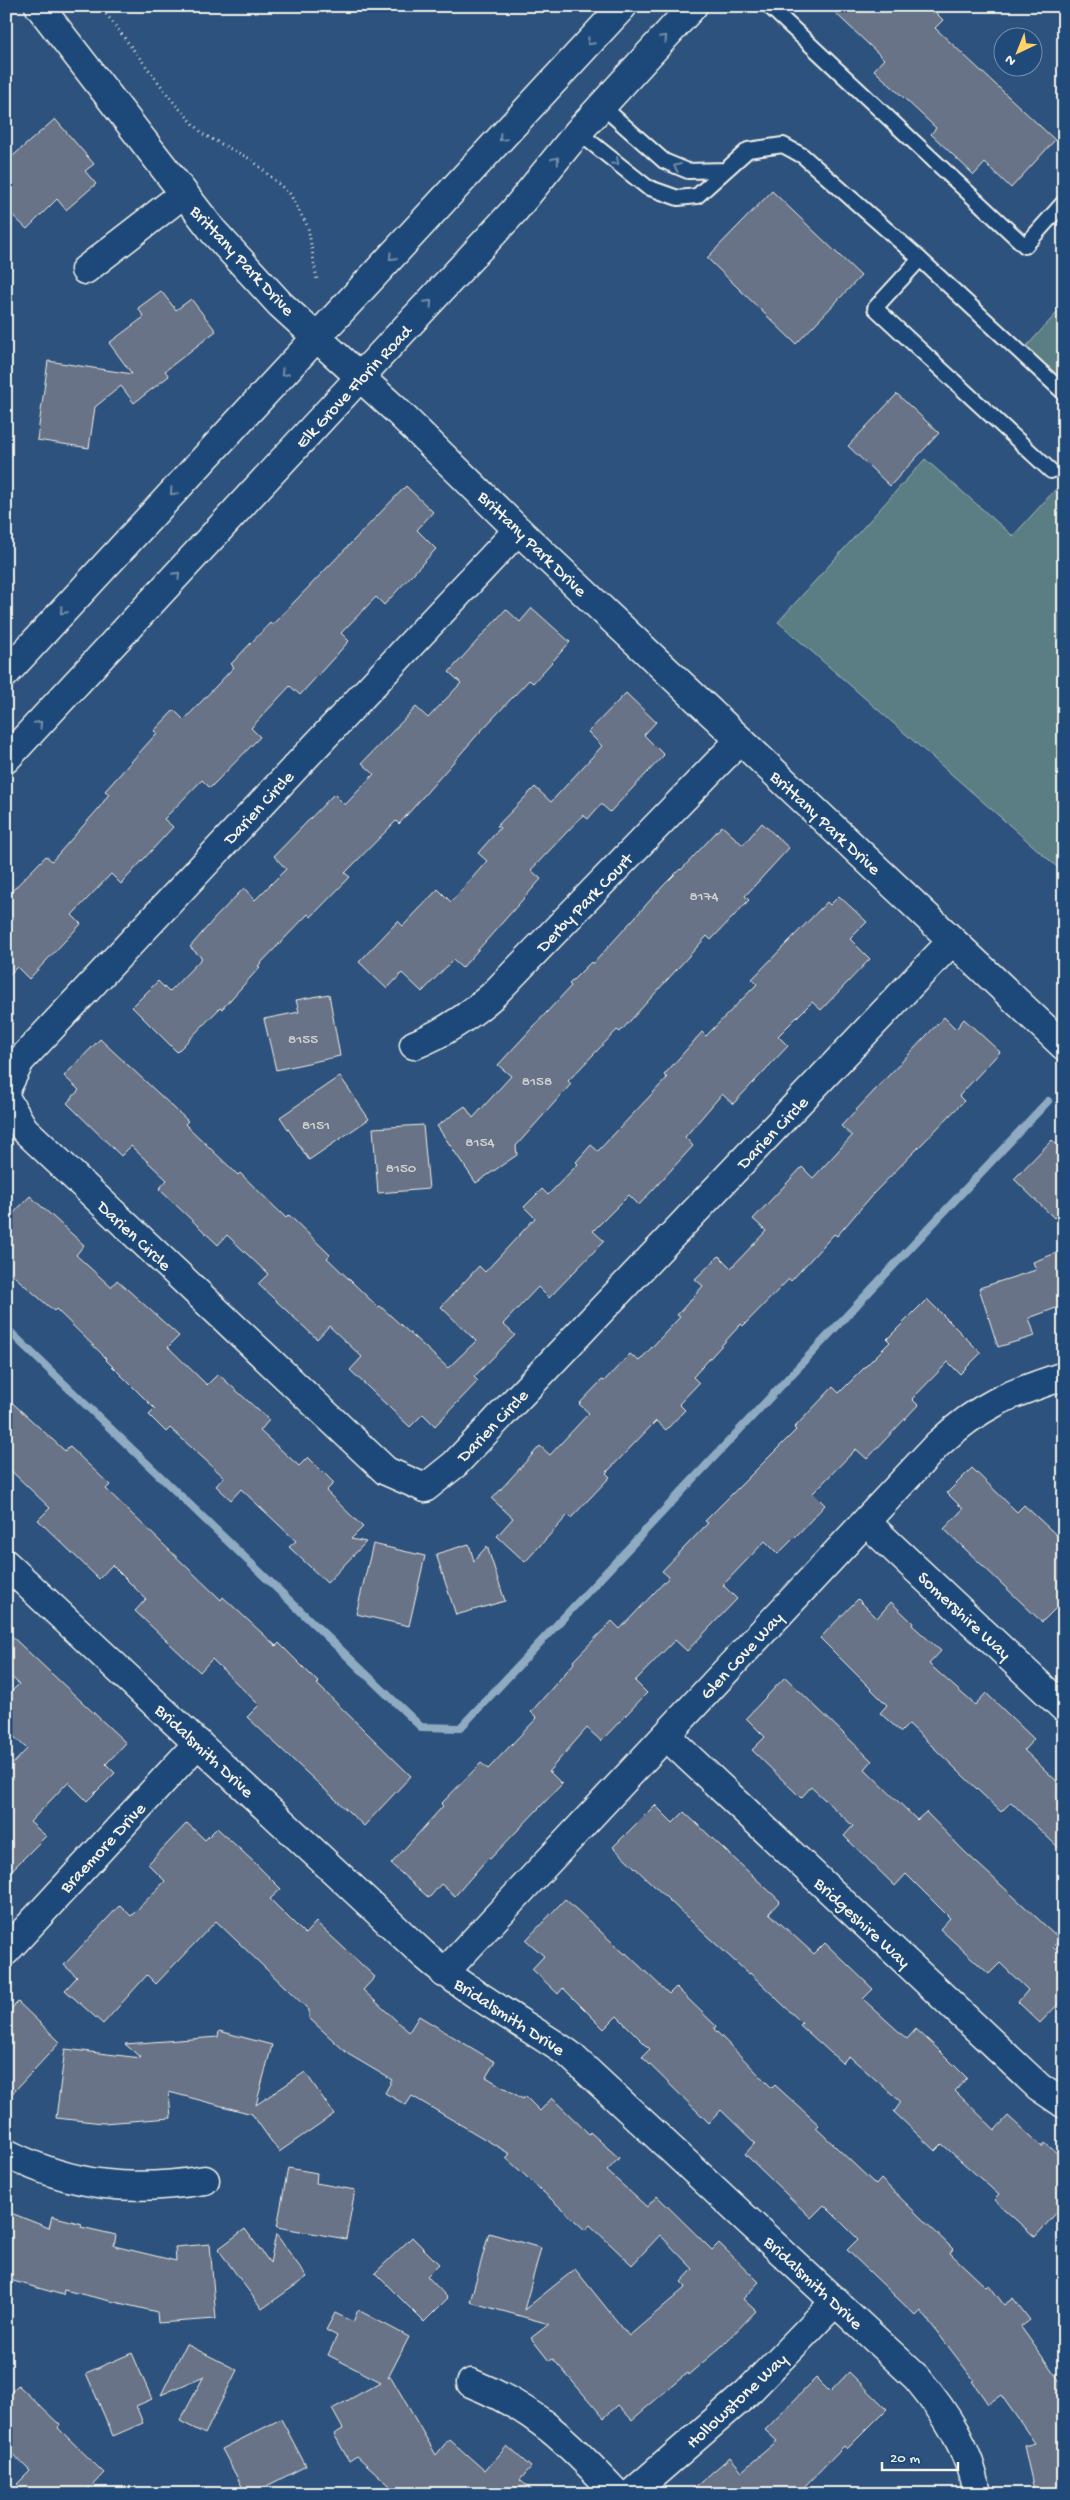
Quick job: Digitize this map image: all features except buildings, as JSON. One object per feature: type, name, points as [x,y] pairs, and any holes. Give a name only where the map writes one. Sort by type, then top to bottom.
[{"type":"street","name":"Brittany Park Drive","points":[[39,6],[183,194],[253,276],[280,304],[361,377],[518,530],[1064,1046]]},
{"type":"street","points":[[6,673],[318,338],[623,6]]},
{"type":"street","name":"Elk Grove Florin Road","points":[[6,760],[514,211],[578,132],[693,6]]},
{"type":"street","points":[[85,270],[183,194]]},
{"type":"street","name":"Darien Circle","points":[[6,1089],[20,1061],[518,530]]},
{"type":"street","name":"Derby Park Court","points":[[414,1046],[442,1034],[467,1018],[492,996],[740,740]]},
{"type":"street","name":"Darien Circle","points":[[6,1099],[24,1129],[386,1471],[425,1488],[462,1457],[952,941]]},
{"type":"street","name":"Glen Cove Way","points":[[444,1973],[959,1425],[983,1408],[1010,1394],[1064,1376]]},
{"type":"street","name":"Somershire Way","points":[[866,1522],[1064,1708]]},
{"type":"street","name":"Bridalsmith Drive","points":[[6,1564],[444,1973],[470,1992],[524,2024],[569,2054],[917,2378],[953,2428],[966,2455],[977,2494]]},
{"type":"street","name":"Bridgeshire Way","points":[[666,1736],[1039,2088],[1064,2104]]},
{"type":"street","name":"Braemore Drive","points":[[6,1951],[198,1743]]},
{"type":"street","points":[[6,2153],[54,2174],[109,2186],[156,2186],[205,2180]]},
{"type":"street","name":"Hollowstone Way","points":[[631,2494],[747,2393],[836,2301]]},
{"type":"street","points":[[471,2383],[500,2394],[546,2424],[570,2445],[617,2494]]},
{"type":"lane","points":[[768,6],[1025,246],[1064,202]]},
{"type":"lane","points":[[602,106],[664,162],[688,171],[725,170]]},
{"type":"lane","points":[[578,132],[647,187],[678,198],[697,196],[748,150],[784,145],[803,156],[920,258],[1064,393]]},
{"type":"lane","points":[[920,258],[876,308],[1051,471]]},
{"type":"path","points":[[100,6],[175,104],[204,135],[252,160],[290,194],[308,227],[317,280]]},
{"type":"green space","points":[[1064,305],[1064,383],[1025,348]]},
{"type":"green space","points":[[925,459],[1013,536],[1064,480],[1064,873],[778,622]]},
{"type":"waterway","points":[[6,1328],[421,1727],[460,1728],[1048,1101]]}]
